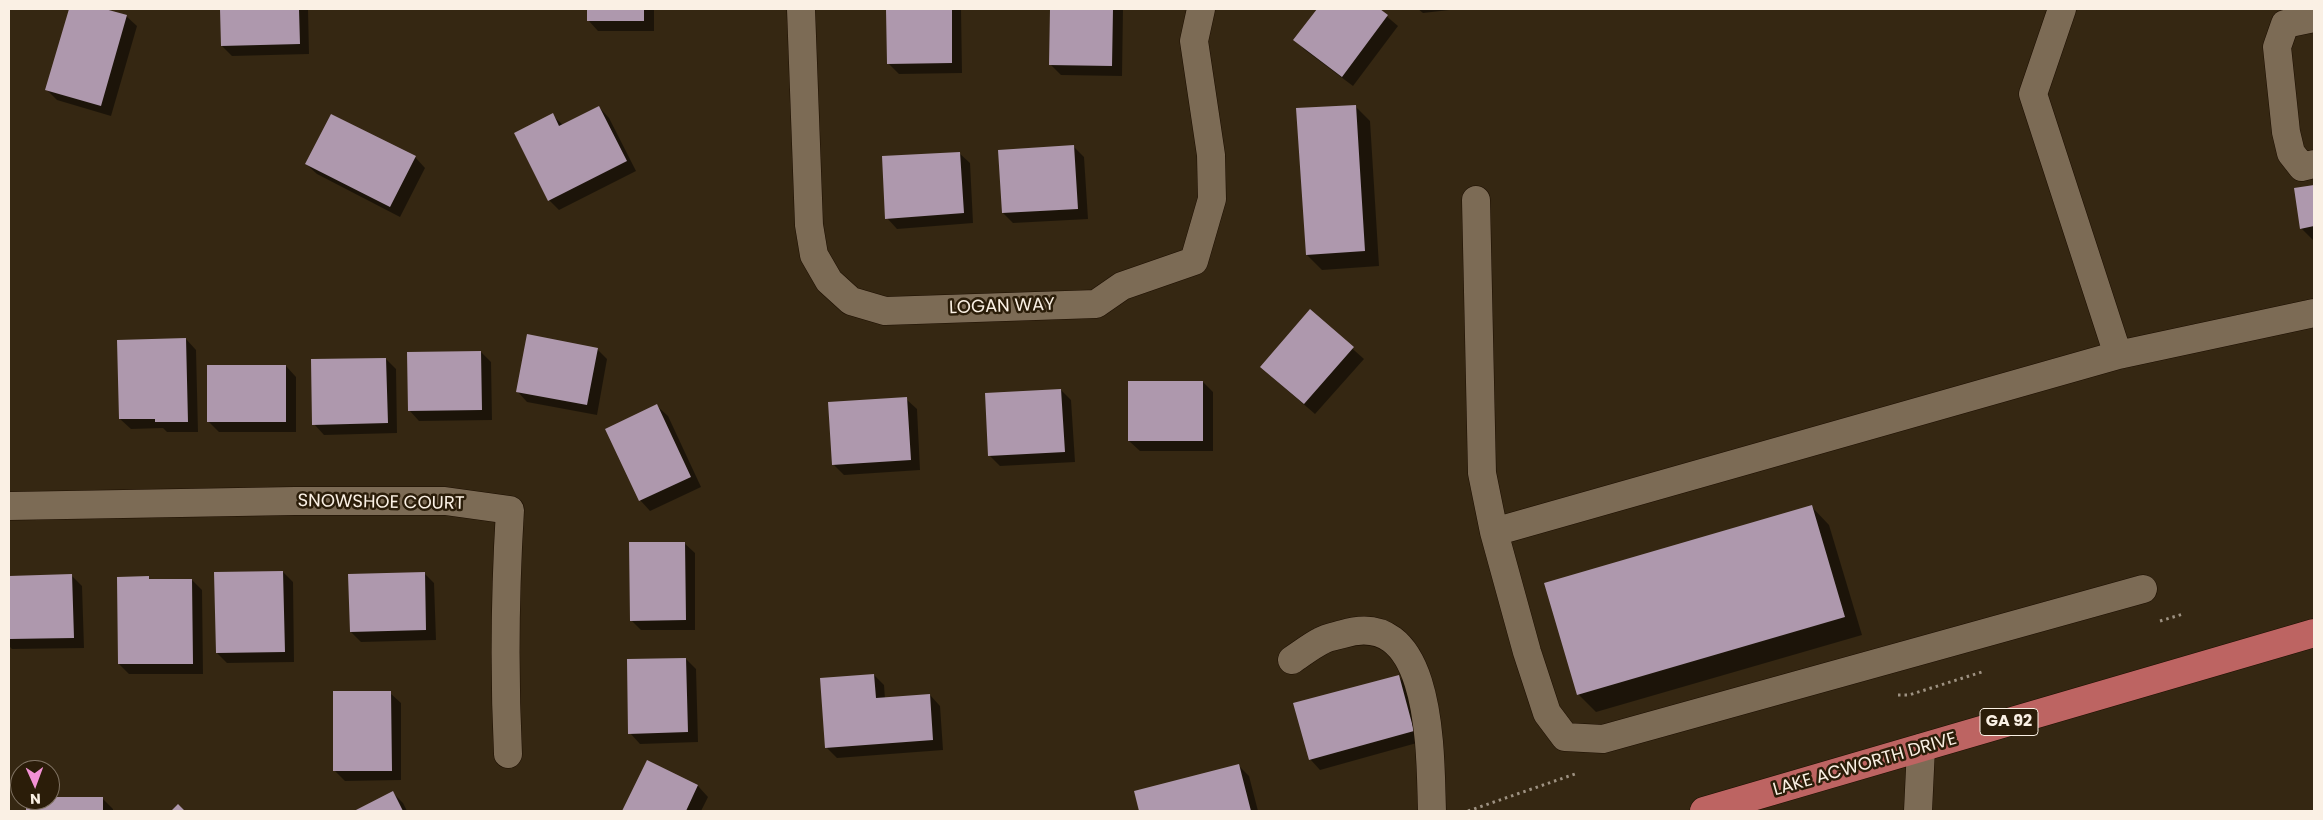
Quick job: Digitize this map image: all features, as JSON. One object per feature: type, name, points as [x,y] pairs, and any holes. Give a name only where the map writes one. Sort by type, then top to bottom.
[{"type":"main road","name":"LAKE ACWORTH DRIVE","points":[[1704,811],[2314,633]]},
{"type":"street","name":"LOGAN WAY","points":[[801,9],[809,225],[814,255],[828,280],[851,300],[885,311],[1096,304],[1122,286],[1194,261],[1212,199],[1211,155],[1194,41],[1201,9]]},
{"type":"street","points":[[2062,9],[2033,94],[2118,355]]},
{"type":"street","points":[[2314,18],[2285,24],[2277,46],[2286,132],[2291,153],[2302,167],[2314,164]]},
{"type":"street","points":[[1476,200],[1482,473],[1494,532],[1527,652],[1547,713],[1565,737],[1603,739],[2143,588]]},
{"type":"street","points":[[1494,532],[2118,355],[2314,313]]},
{"type":"street","name":"SNOWSHOE COURT","points":[[9,506],[246,501],[446,501],[510,510],[504,596],[504,676],[508,754]]},
{"type":"street","points":[[1292,660],[1322,640],[1358,629],[1386,634],[1406,655],[1417,678],[1428,723],[1432,811]]},
{"type":"street","points":[[1918,811],[1921,748]]},
{"type":"building","points":[[69,9],[105,9],[127,15],[101,106],[45,90]]},
{"type":"building","points":[[220,9],[299,9],[300,44],[221,46]]},
{"type":"building","points":[[587,9],[644,9],[644,21],[587,21]]},
{"type":"building","points":[[886,9],[952,9],[952,63],[887,64]]},
{"type":"building","points":[[1050,9],[1113,9],[1112,66],[1049,65]]},
{"type":"building","points":[[1317,9],[1380,9],[1388,15],[1342,77],[1293,40]]},
{"type":"building","points":[[1356,105],[1365,251],[1306,255],[1296,108]]},
{"type":"building","points":[[599,106],[627,161],[548,201],[514,133],[553,113],[559,126]]},
{"type":"building","points":[[331,114],[416,156],[390,207],[305,164]]},
{"type":"building","points":[[1074,145],[1078,209],[1002,213],[998,150]]},
{"type":"building","points":[[960,152],[964,213],[885,219],[882,156]]},
{"type":"building","points":[[2314,185],[2314,226],[2300,229],[2294,188]]},
{"type":"building","points":[[1310,309],[1354,347],[1304,404],[1260,367]]},
{"type":"building","points":[[527,334],[598,348],[587,405],[516,392]]},
{"type":"building","points":[[186,338],[188,422],[155,422],[155,419],[119,419],[117,340]]},
{"type":"building","points":[[481,351],[482,410],[408,411],[407,352]]},
{"type":"building","points":[[386,358],[388,423],[312,425],[311,359]]},
{"type":"building","points":[[207,365],[286,365],[286,422],[207,422]]},
{"type":"building","points":[[1128,381],[1203,381],[1203,441],[1128,441]]},
{"type":"building","points":[[1061,389],[1065,452],[988,456],[985,393]]},
{"type":"building","points":[[907,397],[911,460],[832,465],[828,402]]},
{"type":"building","points":[[657,404],[691,477],[639,501],[605,429]]},
{"type":"building","points":[[1812,505],[1845,617],[1577,695],[1544,583]]},
{"type":"building","points":[[629,542],[685,542],[686,620],[630,621]]},
{"type":"building","points":[[283,571],[285,652],[216,653],[214,572]]},
{"type":"building","points":[[425,572],[426,630],[350,632],[348,574]]},
{"type":"building","points":[[72,574],[74,638],[9,639],[9,576]]},
{"type":"building","points":[[149,576],[149,579],[192,579],[193,664],[118,664],[117,577]]},
{"type":"building","points":[[686,658],[688,732],[628,734],[627,659]]},
{"type":"building","points":[[874,674],[876,698],[930,694],[933,740],[825,748],[820,678]]},
{"type":"building","points":[[1399,675],[1414,731],[1309,760],[1293,703]]},
{"type":"building","points":[[333,691],[391,691],[392,771],[333,771]]},
{"type":"building","points":[[647,760],[698,785],[686,811],[622,811]]},
{"type":"building","points":[[1239,764],[1251,811],[1139,811],[1134,791]]},
{"type":"building","points":[[393,791],[403,811],[354,811]]},
{"type":"building","points":[[60,797],[103,797],[103,811],[26,811],[60,810]]},
{"type":"building","points":[[178,804],[185,811],[171,811]]}]
